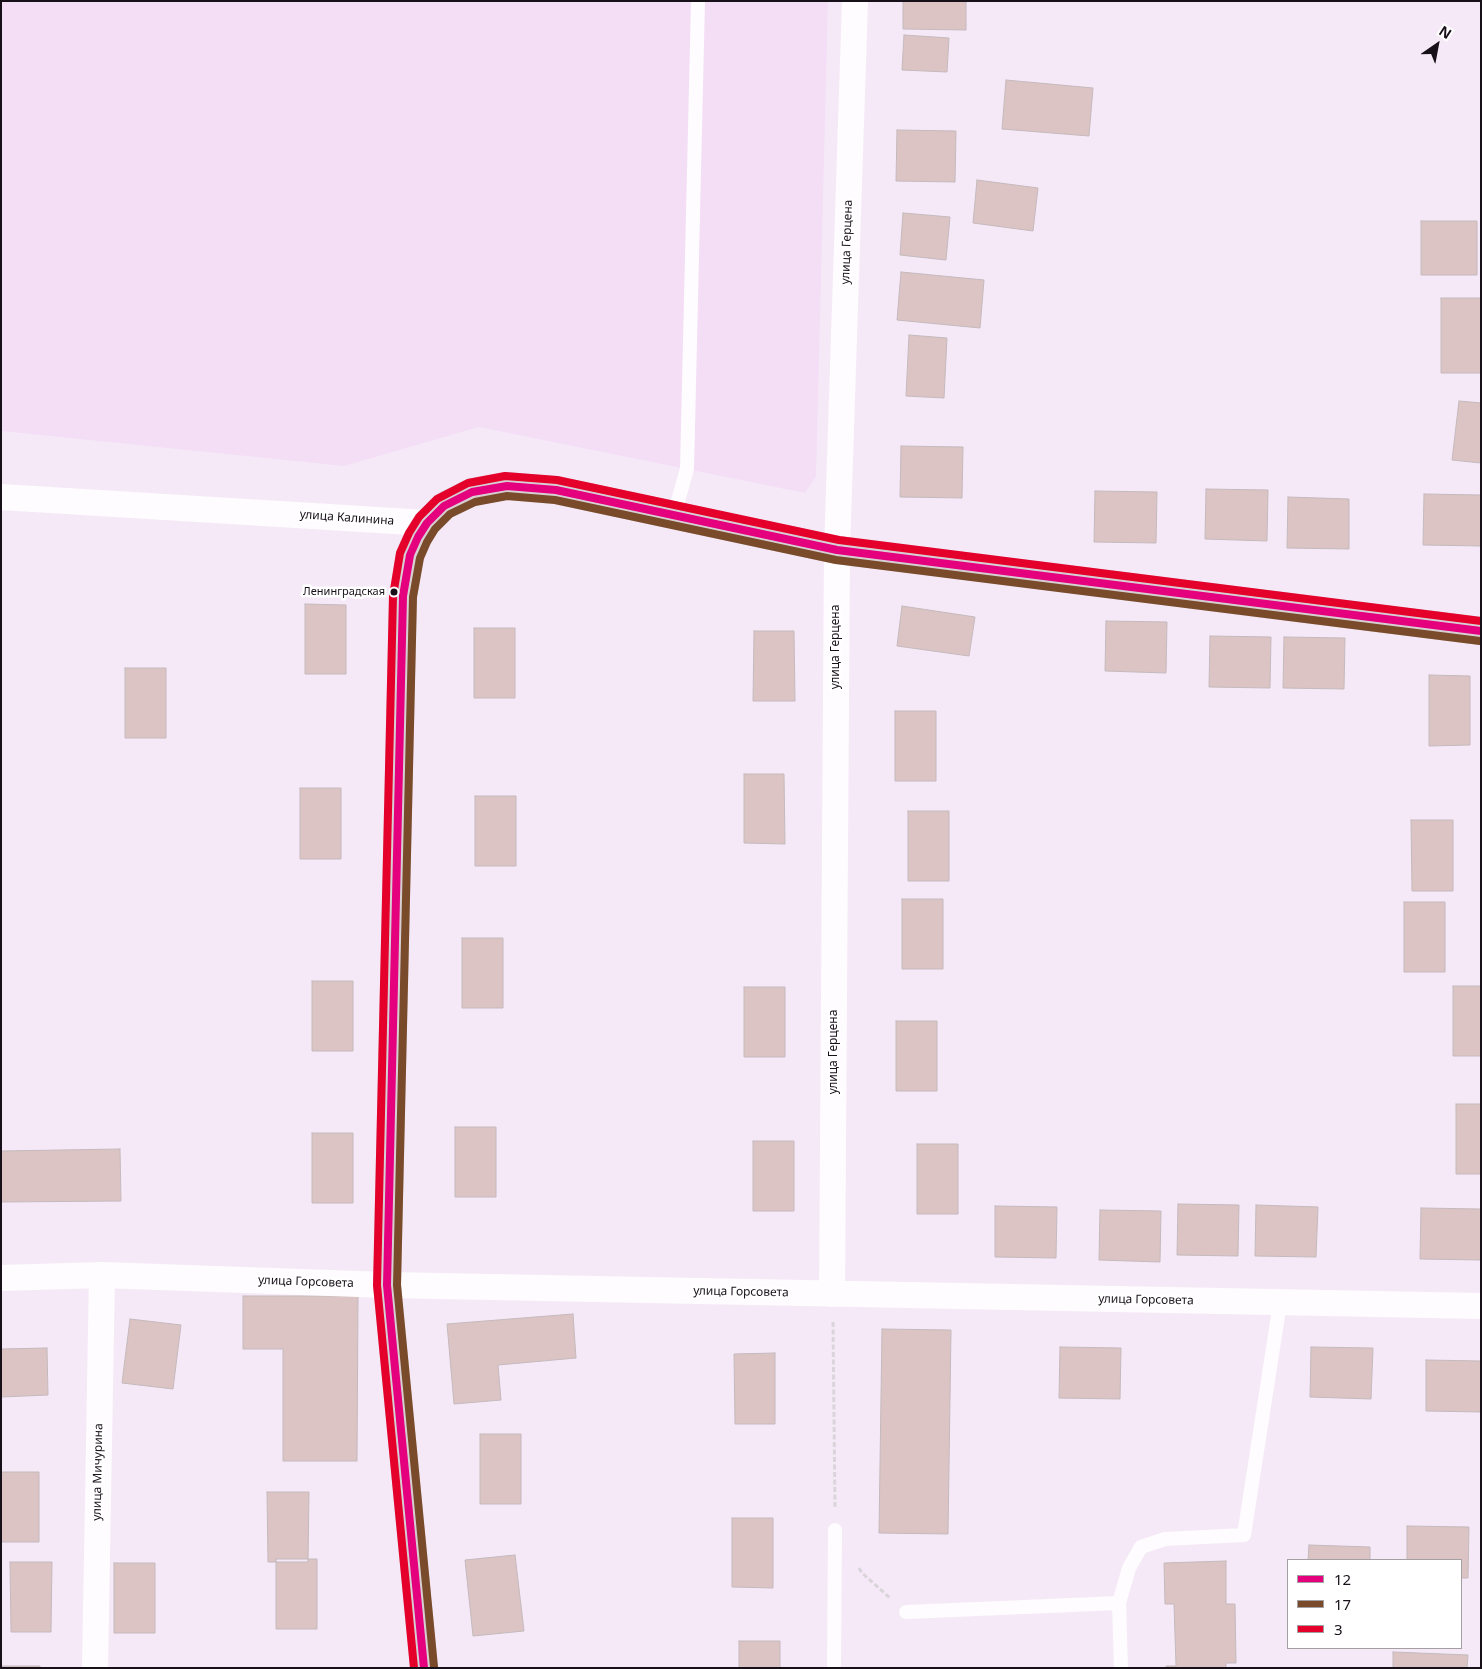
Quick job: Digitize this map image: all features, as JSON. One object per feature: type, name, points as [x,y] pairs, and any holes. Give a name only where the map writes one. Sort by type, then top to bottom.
[{"type":"street","name":"улица Герцена","points":[[832,1294],[837,550],[854,1]]},
{"type":"street","points":[[424,1668],[388,1285],[403,596],[410,555],[418,537],[427,523],[444,506],[472,492],[507,486],[556,490],[837,550],[1481,631]]},
{"type":"street","name":"улица Калинина","points":[[1,497],[427,523]]},
{"type":"street","name":"улица Горсовета","points":[[1,1278],[102,1275],[388,1285],[1481,1306]]},
{"type":"street","name":"улица Мичурина","points":[[95,1668],[102,1275]]},
{"type":"lane","points":[[674,515],[687,469],[698,1]]},
{"type":"lane","points":[[1121,1668],[1119,1603],[1129,1568],[1140,1547],[1165,1539],[1244,1535],[1280,1302]]},
{"type":"lane","points":[[834,1668],[835,1530]]},
{"type":"lane","points":[[906,1612],[1119,1603]]},
{"type":"path","points":[[832,1294],[835,1530],[862,1573],[906,1612]]},
{"type":"shaded area","points":[[1,1],[828,1],[816,476],[805,493],[479,427],[344,466],[1,431]]},
{"type":"building","points":[[903,1],[966,1],[966,30],[903,29]]},
{"type":"building","points":[[904,35],[949,38],[947,72],[902,70]]},
{"type":"building","points":[[1006,80],[1093,88],[1089,136],[1002,129]]},
{"type":"building","points":[[897,130],[956,131],[955,182],[896,181]]},
{"type":"building","points":[[977,180],[1038,188],[1033,231],[973,223]]},
{"type":"building","points":[[903,213],[950,217],[946,260],[900,255]]},
{"type":"building","points":[[1421,221],[1477,221],[1477,275],[1421,275]]},
{"type":"building","points":[[901,272],[984,280],[980,328],[897,320]]},
{"type":"building","points":[[1441,298],[1481,298],[1481,373],[1441,373]]},
{"type":"building","points":[[909,335],[947,338],[944,398],[906,396]]},
{"type":"building","points":[[1459,401],[1481,403],[1481,463],[1452,460]]},
{"type":"building","points":[[901,446],[963,447],[962,498],[900,497]]},
{"type":"building","points":[[1206,489],[1268,490],[1267,541],[1205,539]]},
{"type":"building","points":[[1095,491],[1157,492],[1156,543],[1094,542]]},
{"type":"building","points":[[1424,494],[1481,495],[1481,546],[1423,545]]},
{"type":"building","points":[[1288,497],[1349,499],[1349,549],[1287,548]]},
{"type":"building","points":[[305,604],[346,605],[346,674],[305,674]]},
{"type":"building","points":[[902,606],[975,617],[969,656],[897,646]]},
{"type":"building","points":[[1106,621],[1167,622],[1166,673],[1105,671]]},
{"type":"building","points":[[474,628],[515,628],[515,698],[474,698]]},
{"type":"building","points":[[754,631],[794,631],[795,701],[753,701]]},
{"type":"building","points":[[1210,636],[1271,637],[1270,688],[1209,687]]},
{"type":"building","points":[[1284,637],[1345,638],[1344,689],[1283,688]]},
{"type":"building","points":[[125,668],[166,668],[166,738],[125,738]]},
{"type":"building","points":[[1429,675],[1470,676],[1470,745],[1429,746]]},
{"type":"building","points":[[895,711],[936,711],[936,781],[895,781]]},
{"type":"building","points":[[744,774],[784,774],[785,844],[744,843]]},
{"type":"building","points":[[300,788],[341,788],[341,859],[300,859]]},
{"type":"building","points":[[475,796],[516,796],[516,866],[475,866]]},
{"type":"building","points":[[908,811],[949,811],[949,881],[908,881]]},
{"type":"building","points":[[1411,820],[1453,820],[1453,891],[1412,891]]},
{"type":"building","points":[[902,899],[943,899],[943,969],[902,969]]},
{"type":"building","points":[[1404,902],[1445,902],[1445,972],[1404,972]]},
{"type":"building","points":[[462,938],[503,938],[503,1008],[462,1008]]},
{"type":"building","points":[[312,981],[353,981],[353,1051],[312,1051]]},
{"type":"building","points":[[1453,986],[1481,986],[1481,1056],[1453,1056]]},
{"type":"building","points":[[744,987],[785,987],[785,1057],[744,1057]]},
{"type":"building","points":[[896,1021],[937,1021],[937,1091],[896,1091]]},
{"type":"building","points":[[1456,1104],[1481,1104],[1481,1174],[1456,1174]]},
{"type":"building","points":[[455,1127],[496,1127],[496,1197],[455,1197]]},
{"type":"building","points":[[312,1133],[353,1133],[353,1203],[312,1203]]},
{"type":"building","points":[[753,1141],[794,1141],[794,1211],[753,1211]]},
{"type":"building","points":[[917,1144],[958,1144],[958,1214],[917,1214]]},
{"type":"building","points":[[120,1149],[121,1201],[1,1202],[1,1151]]},
{"type":"building","points":[[1178,1204],[1239,1205],[1238,1256],[1177,1255]]},
{"type":"building","points":[[1256,1205],[1318,1207],[1316,1257],[1255,1256]]},
{"type":"building","points":[[995,1206],[1057,1207],[1056,1258],[995,1257]]},
{"type":"building","points":[[1421,1208],[1481,1209],[1481,1260],[1420,1259]]},
{"type":"building","points":[[1100,1210],[1161,1211],[1160,1262],[1099,1260]]},
{"type":"building","points":[[243,1296],[358,1296],[357,1461],[283,1461],[283,1349],[243,1349]]},
{"type":"building","points":[[573,1314],[576,1358],[498,1365],[501,1400],[454,1404],[447,1324]]},
{"type":"building","points":[[130,1319],[181,1325],[173,1389],[122,1383]]},
{"type":"building","points":[[882,1329],[951,1330],[948,1534],[879,1533]]},
{"type":"building","points":[[1060,1347],[1121,1348],[1120,1399],[1059,1398]]},
{"type":"building","points":[[1311,1347],[1373,1348],[1371,1399],[1310,1397]]},
{"type":"building","points":[[47,1348],[48,1395],[1,1397],[1,1349]]},
{"type":"building","points":[[775,1353],[775,1424],[735,1424],[734,1354]]},
{"type":"building","points":[[1426,1360],[1481,1361],[1481,1412],[1426,1411]]},
{"type":"building","points":[[480,1434],[521,1434],[521,1504],[480,1504]]},
{"type":"building","points":[[1,1472],[39,1472],[39,1542],[1,1542]]},
{"type":"building","points":[[267,1492],[309,1492],[308,1562],[268,1562]]},
{"type":"building","points":[[732,1518],[773,1518],[773,1588],[732,1587]]},
{"type":"building","points":[[1407,1526],[1469,1527],[1468,1578],[1462,1578],[1462,1559],[1407,1559]]},
{"type":"building","points":[[1309,1545],[1370,1547],[1370,1559],[1308,1559]]},
{"type":"building","points":[[515,1555],[524,1631],[473,1636],[465,1560]]},
{"type":"building","points":[[276,1559],[317,1559],[317,1629],[276,1629]]},
{"type":"building","points":[[1226,1561],[1226,1604],[1235,1604],[1236,1663],[1226,1663],[1226,1668],[1166,1668],[1166,1666],[1176,1666],[1174,1604],[1165,1604],[1164,1563]]},
{"type":"building","points":[[10,1562],[52,1562],[51,1632],[11,1632]]},
{"type":"building","points":[[114,1563],[155,1563],[155,1633],[114,1633]]},
{"type":"building","points":[[739,1641],[780,1641],[780,1668],[739,1668]]},
{"type":"building","points":[[1393,1652],[1468,1655],[1467,1668],[1393,1668]]},
{"type":"building","points":[[1,1666],[40,1666],[40,1668],[1,1668]]},
{"type":"transit line","name":"3","points":[[414,1668],[377,1285],[393,596],[400,553],[409,533],[419,517],[437,499],[468,483],[505,476],[557,480],[839,540],[1481,621]]},
{"type":"transit line","name":"12","points":[[424,1668],[387,1285],[403,596],[410,555],[418,537],[427,523],[444,506],[472,492],[507,486],[556,490],[837,550],[1481,631]]},
{"type":"transit line","name":"17","points":[[434,1667],[397,1285],[413,597],[420,558],[427,542],[435,529],[450,514],[475,502],[507,496],[555,500],[836,560],[1480,641]]},
{"type":"place","name":"Ленинградская","points":[[394,592]]}]
